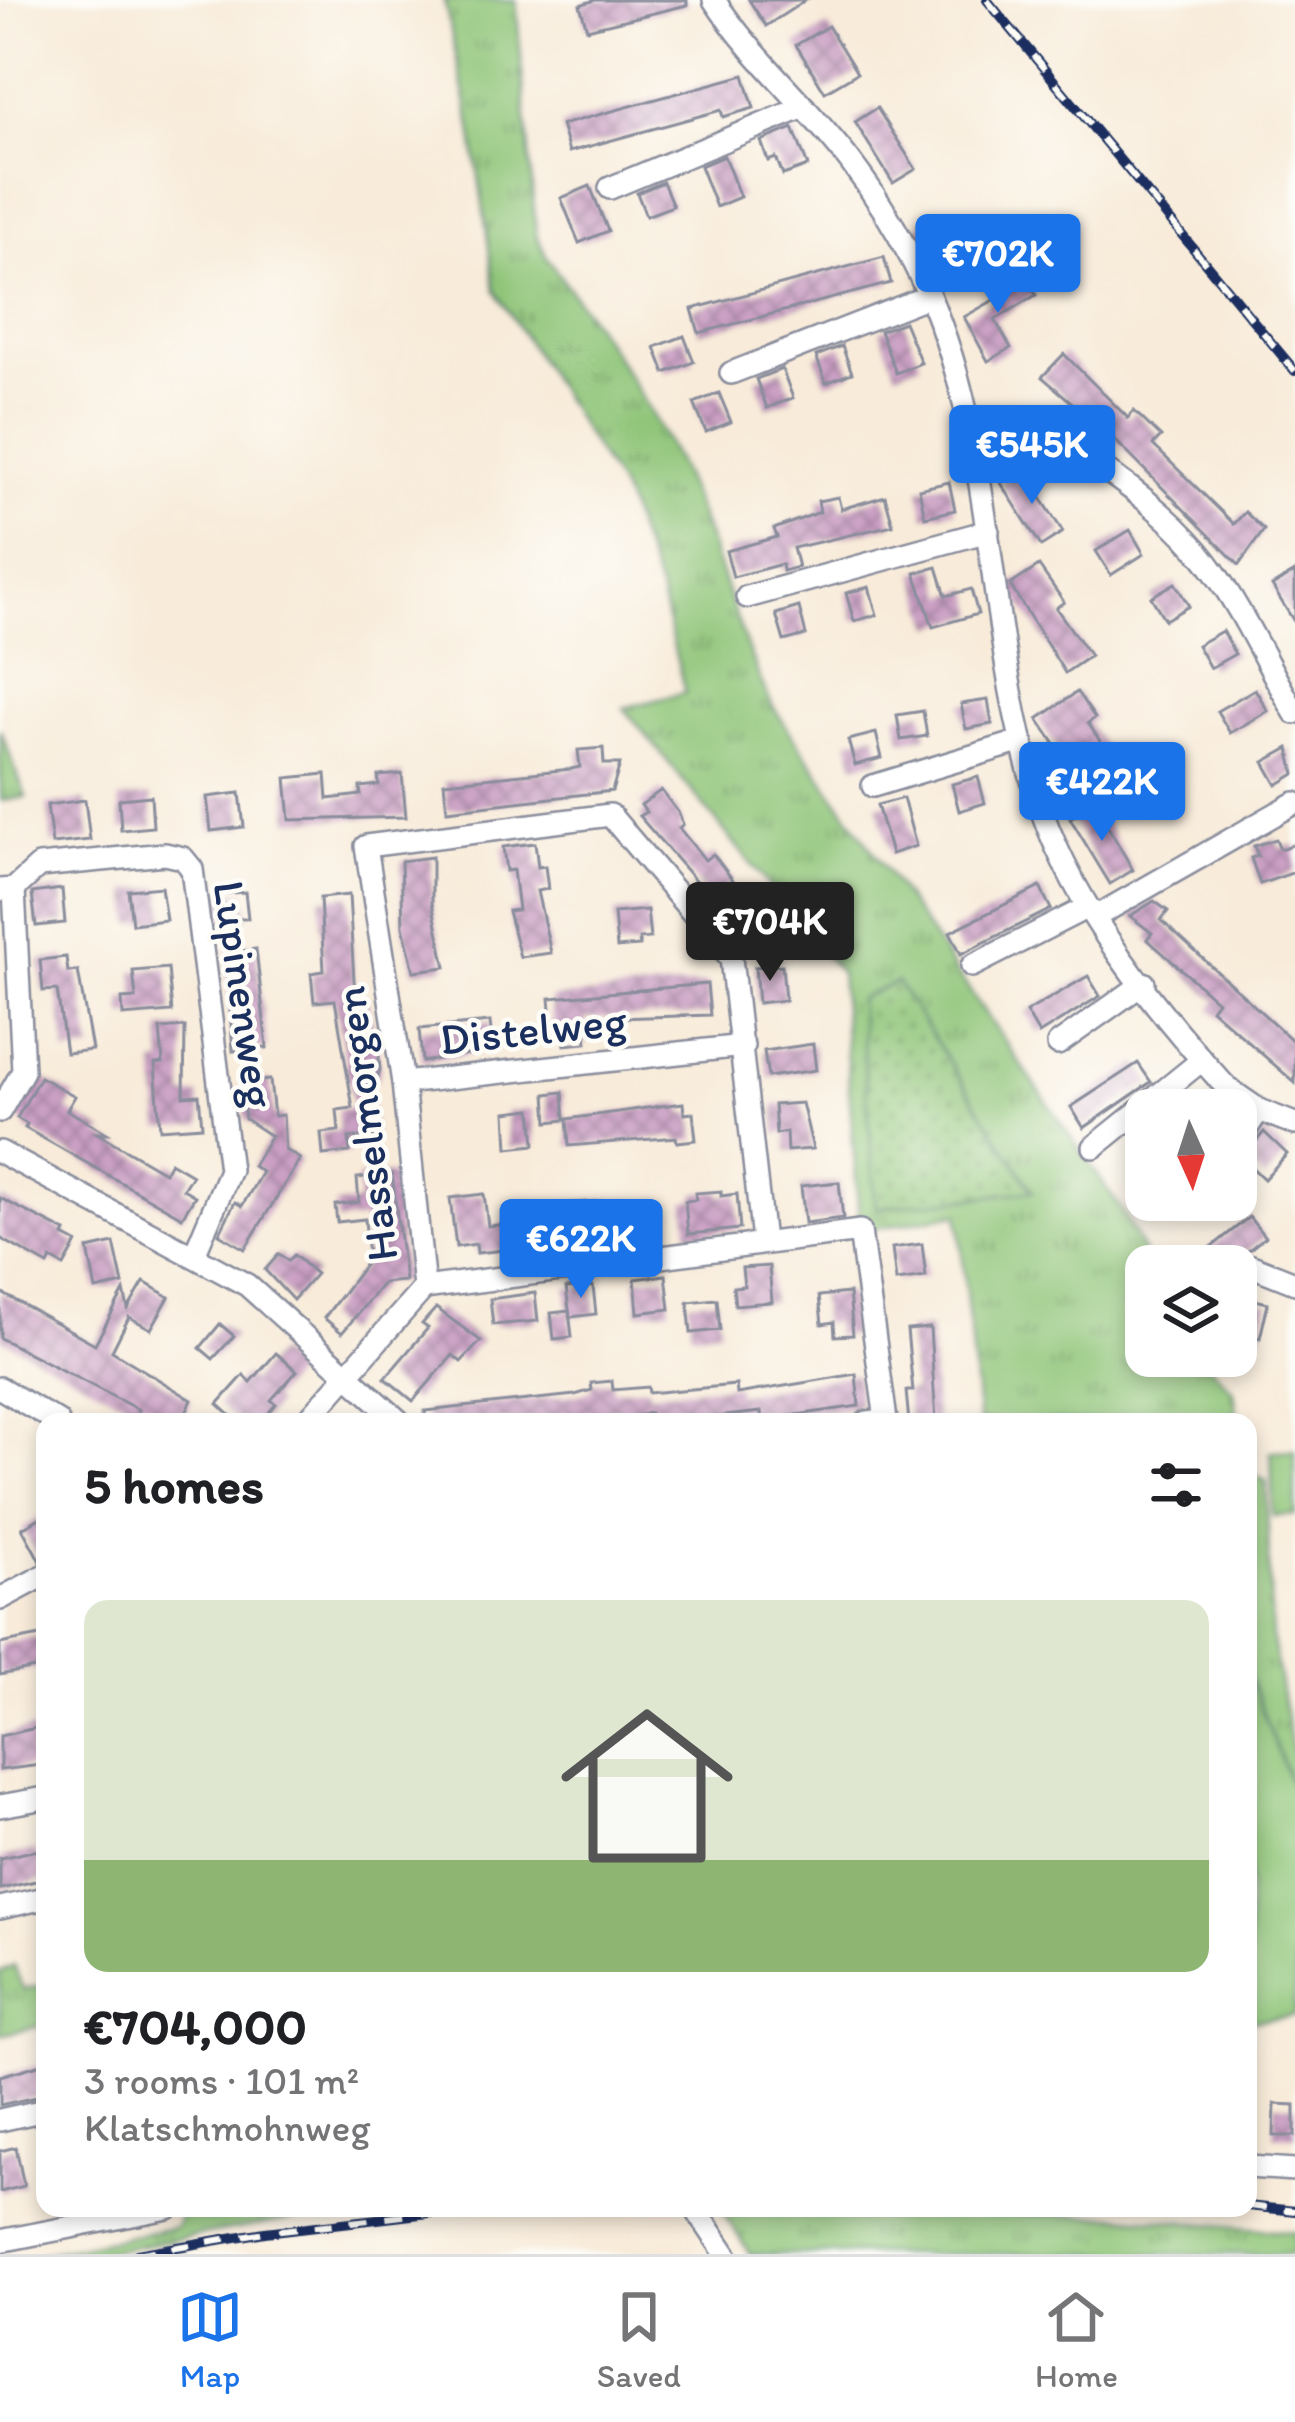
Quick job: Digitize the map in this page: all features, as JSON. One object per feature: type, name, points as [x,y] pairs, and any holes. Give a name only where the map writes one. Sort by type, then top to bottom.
[{"type":"street","points":[[714,0],[761,64],[850,162],[929,296],[969,419],[1022,741],[1052,839],[1091,912],[1202,1060],[1259,1110],[1295,1124]]},
{"type":"street","points":[[610,188],[804,107]]},
{"type":"street","points":[[731,373],[929,296]]},
{"type":"street","points":[[969,419],[1003,420],[1037,431],[1103,471],[1165,520],[1226,587],[1295,713]]},
{"type":"street","points":[[747,597],[988,531]]},
{"type":"street","points":[[873,786],[1022,741]]},
{"type":"street","points":[[971,966],[1091,912],[1295,803]]},
{"type":"street","name":"Hasselmorgen","points":[[314,1413],[424,1288],[403,1083],[366,846],[610,815],[731,958],[742,1046]]},
{"type":"street","name":"Lupinenweg","points":[[7,889],[39,866],[165,854],[183,858],[192,869],[230,1170],[194,1255]]},
{"type":"street","points":[[0,1112],[23,1071],[7,889]]},
{"type":"street","points":[[1058,1044],[1144,983]]},
{"type":"street","points":[[742,1046],[763,1241]]},
{"type":"street","name":"Distelweg","points":[[403,1083],[742,1046]]},
{"type":"street","points":[[1094,1147],[1202,1060]]},
{"type":"street","points":[[0,1152],[247,1286],[390,1413]]},
{"type":"street","points":[[424,1288],[860,1232],[885,1413]]},
{"type":"street","points":[[1257,1268],[1295,1282]]},
{"type":"street","points":[[0,1388],[43,1413]]},
{"type":"street","points":[[0,1599],[36,1580]]},
{"type":"street","points":[[0,1806],[36,1800]]},
{"type":"street","points":[[0,1908],[36,1900]]},
{"type":"street","points":[[0,2120],[36,2112]]},
{"type":"street","points":[[1257,2168],[1295,2170]]},
{"type":"street","points":[[0,2241],[122,2217]]},
{"type":"street","points":[[701,2217],[726,2254]]},
{"type":"green space","points":[[444,0],[516,0],[536,233],[547,258],[664,436],[773,707],[1121,1209],[1140,1245],[1125,1245],[1125,1377],[1221,1377],[1234,1391],[1237,1413],[978,1413],[958,1214],[860,1231],[840,973],[624,708],[685,693],[660,592],[622,492],[495,290],[472,128]]},
{"type":"green space","points":[[0,729],[26,797],[1,801]]},
{"type":"green space","points":[[897,982],[1033,1191],[876,1208],[859,999]]},
{"type":"green space","points":[[1295,1451],[1295,1515],[1273,1516],[1271,1452]]},
{"type":"green space","points":[[1257,1476],[1266,1481],[1272,1640],[1295,1767],[1295,1796],[1257,1698]]},
{"type":"green space","points":[[1257,1698],[1295,1796],[1295,2016],[1257,2020]]},
{"type":"green space","points":[[14,1966],[23,1989],[36,1987],[36,2027],[0,2035],[0,1973]]},
{"type":"green space","points":[[180,2217],[306,2217],[90,2254],[40,2254],[176,2227]]},
{"type":"green space","points":[[726,2217],[1129,2217],[1295,2232],[1295,2254],[750,2254]]},
{"type":"building","points":[[595,0],[687,0],[687,5],[587,29],[580,5]]},
{"type":"building","points":[[749,0],[806,0],[766,26]]},
{"type":"building","points":[[828,26],[857,73],[825,92],[796,45]]},
{"type":"building","points":[[744,75],[754,108],[723,117],[721,110],[569,152],[561,125]]},
{"type":"building","points":[[877,108],[916,169],[893,183],[855,122]]},
{"type":"building","points":[[793,128],[808,166],[783,175],[776,158],[768,161],[761,141]]},
{"type":"building","points":[[724,156],[740,197],[716,207],[700,166]]},
{"type":"building","points":[[663,182],[673,206],[646,216],[637,193]]},
{"type":"building","points":[[590,186],[608,231],[579,243],[561,198]]},
{"type":"building","points":[[942,214],[965,258],[940,271],[917,226]]},
{"type":"building","points":[[884,257],[891,283],[699,333],[692,309]]},
{"type":"building","points":[[1023,272],[1036,295],[995,320],[1011,348],[988,361],[964,317],[1001,296],[996,288]]},
{"type":"building","points":[[904,322],[921,363],[896,373],[880,331]]},
{"type":"building","points":[[684,336],[694,362],[665,373],[655,347]]},
{"type":"building","points":[[842,346],[852,373],[826,383],[816,356]]},
{"type":"building","points":[[1064,354],[1128,418],[1134,411],[1161,437],[1153,445],[1234,524],[1245,512],[1264,530],[1239,565],[1110,435],[1042,377]]},
{"type":"building","points":[[782,369],[793,398],[767,408],[756,379]]},
{"type":"building","points":[[719,393],[731,422],[706,432],[694,403]]},
{"type":"building","points":[[1022,468],[1063,532],[1041,546],[1001,483]]},
{"type":"building","points":[[949,482],[955,510],[925,517],[919,489]]},
{"type":"building","points":[[885,496],[893,525],[793,548],[798,567],[783,571],[782,564],[733,577],[726,551],[777,537],[774,529],[820,512],[818,501],[838,497],[841,509]]},
{"type":"building","points":[[1130,530],[1144,554],[1111,575],[1096,551]]},
{"type":"building","points":[[1039,566],[1064,602],[1056,608],[1090,656],[1065,673],[1010,585]]},
{"type":"building","points":[[937,567],[946,596],[971,589],[978,614],[933,627],[915,573]]},
{"type":"building","points":[[1295,572],[1295,623],[1272,586]]},
{"type":"building","points":[[1175,583],[1189,606],[1165,620],[1151,597]]},
{"type":"building","points":[[869,587],[877,615],[854,621],[846,593]]},
{"type":"building","points":[[799,607],[806,635],[784,641],[776,614]]},
{"type":"building","points":[[1222,631],[1235,654],[1210,668],[1197,645]]},
{"type":"building","points":[[1255,689],[1268,711],[1230,733],[1217,711]]},
{"type":"building","points":[[1077,692],[1095,718],[1088,723],[1112,759],[1080,781],[1038,719]]},
{"type":"building","points":[[988,700],[992,724],[966,729],[961,704]]},
{"type":"building","points":[[923,711],[927,736],[901,740],[897,715]]},
{"type":"building","points":[[876,733],[882,758],[855,765],[848,740]]},
{"type":"building","points":[[603,748],[604,764],[620,764],[612,791],[447,810],[444,782],[571,769],[580,767],[578,750]]},
{"type":"building","points":[[1289,748],[1295,774],[1277,785],[1264,762]]},
{"type":"building","points":[[326,774],[328,799],[361,795],[360,787],[379,785],[378,776],[402,774],[406,817],[290,820],[286,778]]},
{"type":"building","points":[[978,777],[985,803],[959,811],[952,784]]},
{"type":"building","points":[[661,790],[678,812],[683,824],[679,828],[705,860],[713,854],[733,880],[726,886],[765,936],[746,952],[706,893],[639,816],[646,812],[641,805]]},
{"type":"building","points":[[240,793],[244,827],[211,831],[207,797]]},
{"type":"building","points":[[151,796],[153,827],[121,830],[119,799]]},
{"type":"building","points":[[903,798],[916,846],[891,854],[877,805]]},
{"type":"building","points":[[85,800],[90,840],[52,844],[47,805]]},
{"type":"building","points":[[1095,804],[1133,870],[1110,884],[1070,818]]},
{"type":"building","points":[[1276,839],[1280,849],[1295,844],[1295,872],[1260,884],[1251,858],[1258,856],[1254,846]]},
{"type":"building","points":[[535,843],[538,867],[545,866],[548,889],[537,891],[551,953],[520,957],[508,911],[518,910],[513,870],[506,871],[503,847]]},
{"type":"building","points":[[432,857],[432,903],[446,967],[414,971],[403,926],[401,861]]},
{"type":"building","points":[[161,887],[166,920],[132,924],[128,890]]},
{"type":"building","points":[[1040,887],[1051,909],[961,954],[950,932]]},
{"type":"building","points":[[62,889],[65,923],[36,926],[32,893]]},
{"type":"building","points":[[245,892],[248,918],[220,921],[217,894]]},
{"type":"building","points":[[349,895],[355,997],[366,996],[378,1046],[380,1070],[377,1080],[369,1081],[375,1136],[349,1138],[350,1152],[323,1155],[321,1133],[339,1131],[337,1110],[353,1108],[335,1000],[314,1002],[311,973],[324,971],[320,898]]},
{"type":"building","points":[[1154,901],[1168,911],[1161,920],[1295,1043],[1295,1083],[1211,1009],[1217,1001],[1147,939],[1152,933],[1130,916]]},
{"type":"building","points":[[647,910],[650,938],[639,939],[640,946],[617,948],[614,913]]},
{"type":"building","points":[[256,949],[267,1048],[233,1051],[226,953]]},
{"type":"building","points":[[66,957],[68,972],[78,971],[92,1050],[66,1053],[57,990],[43,991],[40,960]]},
{"type":"building","points":[[782,965],[785,1000],[758,1003],[755,967]]},
{"type":"building","points":[[168,968],[172,1012],[123,1016],[122,999],[136,998],[133,971]]},
{"type":"building","points":[[1088,976],[1100,996],[1039,1034],[1026,1012]]},
{"type":"building","points":[[707,984],[710,1015],[585,1019],[587,1043],[565,1045],[563,1032],[553,1033],[550,998]]},
{"type":"building","points":[[490,1022],[493,1050],[422,1062],[419,1029]]},
{"type":"building","points":[[185,1027],[184,1096],[199,1095],[202,1126],[160,1129],[155,1064],[163,1063],[160,1029]]},
{"type":"building","points":[[813,1044],[816,1070],[768,1077],[764,1051]]},
{"type":"building","points":[[1138,1063],[1151,1082],[1141,1089],[1125,1089],[1125,1100],[1084,1128],[1071,1107]]},
{"type":"building","points":[[40,1077],[75,1096],[67,1110],[107,1133],[97,1133],[164,1172],[170,1162],[192,1175],[183,1189],[195,1196],[182,1217],[25,1128],[27,1124],[17,1118]]},
{"type":"building","points":[[270,1080],[274,1116],[283,1115],[285,1150],[300,1159],[245,1249],[219,1234],[235,1202],[242,1206],[262,1172],[253,1166],[271,1136],[245,1119],[241,1083]]},
{"type":"building","points":[[563,1092],[565,1120],[548,1122],[546,1094]]},
{"type":"building","points":[[683,1103],[684,1114],[693,1113],[696,1140],[677,1142],[676,1137],[569,1146],[567,1119]]},
{"type":"building","points":[[802,1103],[813,1149],[787,1151],[786,1132],[776,1134],[774,1105]]},
{"type":"building","points":[[532,1109],[535,1145],[508,1148],[506,1112]]},
{"type":"building","points":[[1264,1132],[1287,1154],[1264,1179],[1257,1172],[1257,1140]]},
{"type":"building","points":[[392,1174],[405,1281],[383,1283],[342,1333],[324,1318],[368,1260],[365,1219],[337,1222],[335,1205],[359,1202],[357,1178]]},
{"type":"building","points":[[839,1182],[843,1218],[805,1223],[801,1186]]},
{"type":"building","points":[[721,1191],[721,1196],[737,1194],[740,1229],[688,1234],[685,1201],[696,1200],[695,1193]]},
{"type":"building","points":[[484,1194],[488,1226],[562,1218],[560,1204],[632,1199],[636,1235],[477,1253],[476,1244],[456,1247],[450,1198]]},
{"type":"building","points":[[0,1198],[66,1232],[64,1236],[77,1243],[64,1266],[51,1259],[48,1265],[0,1238]]},
{"type":"building","points":[[1244,1221],[1252,1221],[1265,1237],[1255,1245],[1214,1245]]},
{"type":"building","points":[[114,1243],[123,1284],[96,1290],[88,1249]]},
{"type":"building","points":[[922,1244],[926,1277],[896,1281],[892,1248]]},
{"type":"building","points":[[279,1254],[288,1261],[294,1255],[316,1274],[293,1300],[265,1270]]},
{"type":"building","points":[[769,1266],[772,1302],[735,1305],[733,1287],[744,1286],[742,1268]]},
{"type":"building","points":[[666,1275],[670,1309],[638,1313],[635,1279]]},
{"type":"building","points":[[144,1282],[169,1297],[151,1329],[129,1317],[112,1351],[192,1400],[186,1413],[137,1413],[0,1338],[0,1292],[95,1344],[124,1291],[128,1309]]},
{"type":"building","points":[[593,1286],[596,1314],[570,1317],[566,1288]]},
{"type":"building","points":[[535,1293],[538,1321],[493,1325],[490,1299]]},
{"type":"building","points":[[849,1293],[853,1335],[835,1336],[834,1322],[822,1324],[819,1296]]},
{"type":"building","points":[[717,1299],[720,1330],[691,1333],[688,1302]]},
{"type":"building","points":[[1257,1301],[1268,1303],[1257,1337]]},
{"type":"building","points":[[436,1308],[481,1341],[461,1362],[453,1355],[413,1401],[385,1378],[428,1328],[422,1324]]},
{"type":"building","points":[[569,1311],[572,1337],[554,1339],[551,1313]]},
{"type":"building","points":[[220,1324],[234,1336],[213,1359],[200,1348]]},
{"type":"building","points":[[930,1328],[935,1413],[908,1413],[906,1391],[913,1391],[907,1330]]},
{"type":"building","points":[[276,1353],[297,1371],[271,1400],[276,1404],[268,1413],[228,1413],[218,1404],[244,1375],[251,1382]]},
{"type":"building","points":[[856,1374],[859,1406],[810,1413],[425,1413],[575,1395],[592,1390],[591,1383],[612,1381],[613,1390],[648,1387],[649,1393],[736,1385],[737,1394]]},
{"type":"building","points":[[36,1520],[36,1554],[22,1528]]},
{"type":"building","points":[[36,1637],[36,1668],[0,1675],[0,1644]]},
{"type":"building","points":[[36,1728],[36,1766],[0,1770],[0,1736]]},
{"type":"building","points":[[36,1850],[36,1881],[0,1889],[0,1858]]},
{"type":"building","points":[[36,2066],[36,2097],[0,2105],[0,2076]]},
{"type":"building","points":[[1275,2104],[1295,2105],[1295,2136],[1274,2136]]},
{"type":"building","points":[[16,2147],[24,2186],[0,2192],[0,2151]]},
{"type":"railway","points":[[987,0],[1295,371]]},
{"type":"railway","points":[[1257,2207],[1295,2211]]},
{"type":"railway","points":[[137,2254],[394,2217]]}]
